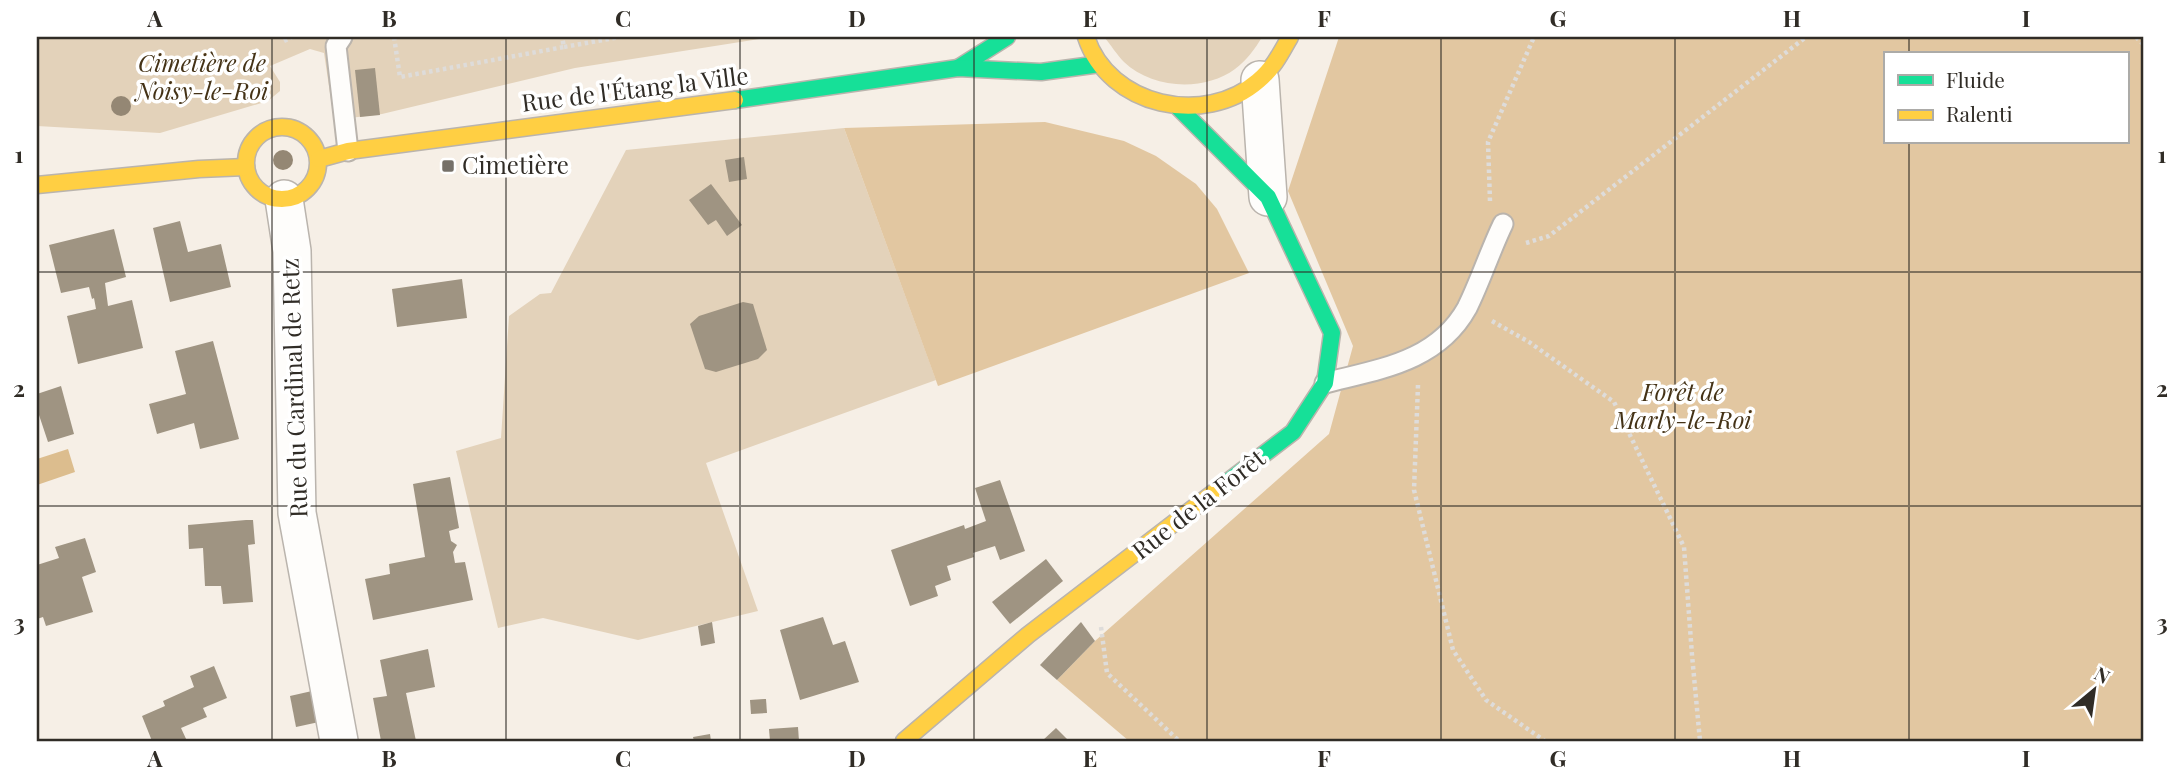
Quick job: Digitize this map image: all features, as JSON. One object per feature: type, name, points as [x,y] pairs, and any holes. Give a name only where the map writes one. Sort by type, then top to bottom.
[{"type":"street","name":"Rue de l'Étang la Ville","points":[[958,68],[1007,37]]},
{"type":"street","points":[[1086,37],[1100,64],[1122,85],[1148,100],[1178,107],[1207,106],[1235,97],[1260,80],[1277,62],[1290,37]]},
{"type":"street","name":"Rue de l'Étang la Ville","points":[[318,159],[348,151],[672,110],[958,68],[1041,72],[1100,64]]},
{"type":"street","name":"Rue de la Forêt","points":[[1260,80],[1268,197]]},
{"type":"street","name":"Rue de la Forêt","points":[[904,741],[1028,635],[1293,432],[1325,383],[1332,333],[1268,197],[1178,107]]},
{"type":"street","points":[[284,126],[296,129],[312,141],[318,159],[318,171],[306,191],[296,197],[284,199],[274,198],[255,187],[246,167],[251,143],[271,128],[284,126]]},
{"type":"street","points":[[37,185],[246,167]]},
{"type":"street","name":"Rue du Cardinal de Retz","points":[[284,199],[292,251],[297,513],[340,741]]},
{"type":"lane","points":[[342,37],[336,46],[348,151]]},
{"type":"lane","points":[[1325,383],[1419,356],[1447,335],[1467,307],[1503,224]]},
{"type":"path","points":[[284,41],[292,37]]},
{"type":"path","points":[[394,37],[400,77],[620,37]]},
{"type":"path","points":[[562,37],[564,47]]},
{"type":"path","points":[[1503,224],[1490,214],[1488,142],[1534,37]]},
{"type":"path","points":[[1488,256],[1549,236],[1806,37]]},
{"type":"path","points":[[2136,37],[2144,45]]},
{"type":"path","points":[[1467,307],[1530,342],[1614,402],[1684,547],[1700,741]]},
{"type":"path","points":[[1419,356],[1414,490],[1453,650],[1486,700],[1545,741]]},
{"type":"path","points":[[1101,624],[1107,673],[1180,741]]},
{"type":"green space","name":"Cimetière de Noisy-le-Roi","points":[[37,37],[772,37],[575,68],[382,114],[334,120],[324,53],[310,49],[270,66],[280,82],[280,91],[268,101],[160,133],[37,126]]},
{"type":"green space","points":[[1104,37],[1262,37],[1235,69],[1209,81],[1178,84],[1149,78],[1136,71],[1121,59]]},
{"type":"green space","name":"Forêt de Marly-le-Roi","points":[[1339,37],[2144,37],[2144,741],[1129,741],[1057,680],[1095,641],[1329,434],[1353,346],[1288,191]]},
{"type":"green space","points":[[1045,122],[1124,141],[1156,156],[1196,184],[1217,209],[1249,273],[938,386],[844,128]]},
{"type":"green space","points":[[844,128],[936,380],[706,463],[758,611],[638,640],[543,618],[498,628],[456,451],[501,438],[509,316],[540,294],[551,293],[626,150]]},
{"type":"shaded area","points":[[68,449],[75,472],[37,485],[37,459]]},
{"type":"building","points":[[375,68],[380,115],[360,117],[355,70]]},
{"type":"building","points":[[744,157],[747,179],[729,182],[725,160]]},
{"type":"building","points":[[711,184],[742,225],[727,236],[716,220],[708,225],[689,200]]},
{"type":"building","points":[[180,221],[188,252],[221,244],[231,287],[170,302],[153,228]]},
{"type":"building","points":[[114,229],[126,277],[105,283],[108,306],[132,300],[143,348],[78,364],[67,316],[96,309],[94,298],[92,299],[89,287],[61,293],[49,245]]},
{"type":"building","points":[[462,279],[467,318],[397,327],[392,289]]},
{"type":"building","points":[[743,302],[753,304],[767,350],[758,359],[716,372],[705,369],[690,324],[699,316]]},
{"type":"building","points":[[213,341],[239,439],[200,449],[194,423],[157,434],[149,404],[186,394],[175,351]]},
{"type":"building","points":[[61,386],[74,434],[48,442],[37,409],[37,394]]},
{"type":"building","points":[[450,477],[459,528],[449,531],[451,541],[457,545],[453,552],[455,563],[465,562],[473,600],[373,620],[365,579],[390,574],[389,564],[425,557],[413,484]]},
{"type":"building","points":[[1000,480],[1025,551],[1000,560],[995,546],[973,553],[974,557],[947,566],[951,580],[935,586],[938,596],[910,606],[891,550],[964,525],[965,529],[986,521],[975,488]]},
{"type":"building","points":[[253,520],[255,544],[248,545],[253,602],[223,604],[221,586],[205,586],[203,548],[189,549],[188,525]]},
{"type":"building","points":[[85,538],[96,572],[82,577],[93,612],[46,626],[43,617],[37,619],[37,565],[59,558],[55,547]]},
{"type":"building","points":[[1046,559],[1063,581],[1010,624],[992,602]]},
{"type":"building","points":[[823,617],[833,645],[845,641],[859,682],[800,700],[780,630]]},
{"type":"building","points":[[712,622],[715,643],[701,646],[698,626]]},
{"type":"building","points":[[1081,622],[1095,641],[1057,680],[1040,665]]},
{"type":"building","points":[[428,649],[435,687],[406,693],[416,741],[381,741],[373,698],[387,696],[380,660]]},
{"type":"building","points":[[214,666],[227,698],[203,708],[207,717],[181,728],[187,741],[152,741],[142,716],[165,706],[163,701],[194,687],[190,676]]},
{"type":"building","points":[[312,691],[319,722],[296,727],[290,696]]},
{"type":"building","points":[[766,699],[767,713],[751,714],[750,700]]},
{"type":"building","points":[[798,727],[799,741],[770,741],[769,729]]},
{"type":"building","points":[[1056,728],[1069,741],[1042,741]]},
{"type":"building","points":[[710,734],[711,741],[694,741],[693,737]]},
{"type":"traffic: fast","points":[[958,68],[1007,37]]},
{"type":"traffic: fast","points":[[735,100],[958,68],[1041,72],[1100,64]]},
{"type":"traffic: fast","points":[[1178,107],[1268,197],[1332,333],[1325,383],[1293,432],[1217,490]]},
{"type":"traffic: slow","points":[[1086,37],[1098,61],[1115,80],[1137,94],[1161,103],[1186,106],[1212,103],[1236,95],[1258,81],[1272,66],[1290,37]]},
{"type":"traffic: slow","points":[[319,159],[348,151],[735,100]]},
{"type":"traffic: slow","points":[[282,127],[296,130],[308,137],[315,149],[318,163],[315,177],[308,189],[296,196],[282,199],[268,196],[256,189],[249,177],[246,163],[249,149],[256,137],[268,130],[282,127]]},
{"type":"traffic: slow","points":[[37,185],[246,167]]},
{"type":"traffic: slow","points":[[904,741],[1028,635],[1217,490]]},
{"type":"place","name":"Cimetière","points":[[448,166]]}]
